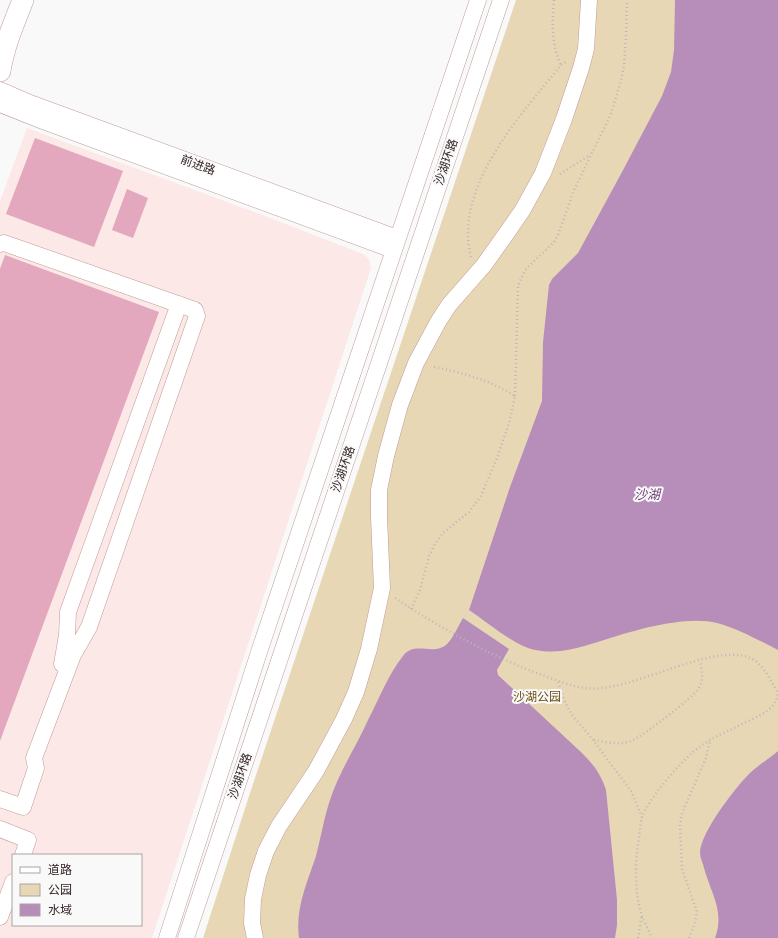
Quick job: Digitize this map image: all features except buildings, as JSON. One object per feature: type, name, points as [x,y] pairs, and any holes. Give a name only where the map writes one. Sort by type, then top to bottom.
[{"type":"main road","points":[[0,71],[2,58],[22,0]]},
{"type":"street","name":"沙湖环路","points":[[167,938],[258,656],[478,0]]},
{"type":"street","name":"沙湖环路","points":[[186,938],[501,0]]},
{"type":"street","points":[[255,938],[252,923],[253,898],[266,851],[279,826],[316,771],[344,719],[356,692],[369,649],[382,588],[379,490],[393,430],[416,363],[442,316],[475,275],[522,211],[543,173],[564,119],[586,50],[589,0]]},
{"type":"street","name":"前进路","points":[[0,90],[30,103],[395,244]]},
{"type":"street","name":"前进路","points":[[0,104],[50,124],[395,244]]},
{"type":"street","points":[[0,244],[4,242],[179,304],[195,310],[197,316],[87,633],[76,648],[34,758],[36,768],[23,807],[0,799]]},
{"type":"street","points":[[61,685],[62,663],[68,635],[68,612],[179,304]]},
{"type":"street","points":[[0,829],[28,840],[23,854]]},
{"type":"street","points":[[0,917],[12,885]]},
{"type":"path","points":[[554,0],[554,47],[561,65]]},
{"type":"path","points":[[411,609],[420,590],[429,556],[435,544],[443,532],[464,516],[481,496],[497,458],[509,423],[515,396],[518,286],[525,270],[554,242],[558,235],[574,190],[611,114],[624,66],[627,0]]},
{"type":"path","points":[[475,275],[470,253],[468,216],[475,191],[493,154],[527,107],[561,65],[586,50]]},
{"type":"path","points":[[416,363],[473,376],[499,386],[515,396]]},
{"type":"path","points":[[382,588],[411,609],[439,626],[506,661],[574,686],[598,689],[619,685],[700,660],[729,654],[744,656],[752,659],[762,667],[777,691],[778,695],[775,704],[767,711],[710,740],[693,752],[684,760],[654,797],[642,817],[637,848],[635,878],[642,914],[652,938]]},
{"type":"path","points":[[593,740],[615,743],[626,742],[633,740],[654,726],[680,706],[699,688],[703,675],[700,660]]},
{"type":"path","points":[[558,681],[572,715],[593,740],[631,791],[642,817]]},
{"type":"path","points":[[690,938],[697,912],[682,869],[680,826],[682,813],[706,758],[710,740]]},
{"type":"path","points":[[638,938],[642,914]]},
{"type":"shaded area","points":[[27,128],[363,254],[369,259],[371,268],[152,938],[0,938],[0,201]]},
{"type":"green space","name":"沙湖公园","points":[[516,0],[778,0],[778,938],[203,938],[251,790]]},
{"type":"water","name":"沙湖","points":[[675,0],[778,0],[778,650],[725,625],[705,621],[691,621],[676,622],[645,628],[570,650],[553,652],[536,650],[528,648],[511,639],[469,610],[510,487],[542,401],[543,342],[549,285],[552,279],[578,253],[662,96],[671,72],[674,50]]},
{"type":"water","points":[[463,618],[509,649],[497,670],[498,675],[582,753],[593,765],[602,779],[606,790],[617,900],[617,925],[615,938],[299,938],[298,927],[300,906],[316,856],[330,800],[343,770],[384,687],[398,663],[408,651],[413,649],[442,648],[452,638]]},
{"type":"water","points":[[778,751],[778,938],[715,938],[718,928],[718,911],[700,857],[702,844],[719,811],[735,789],[752,771]]}]
